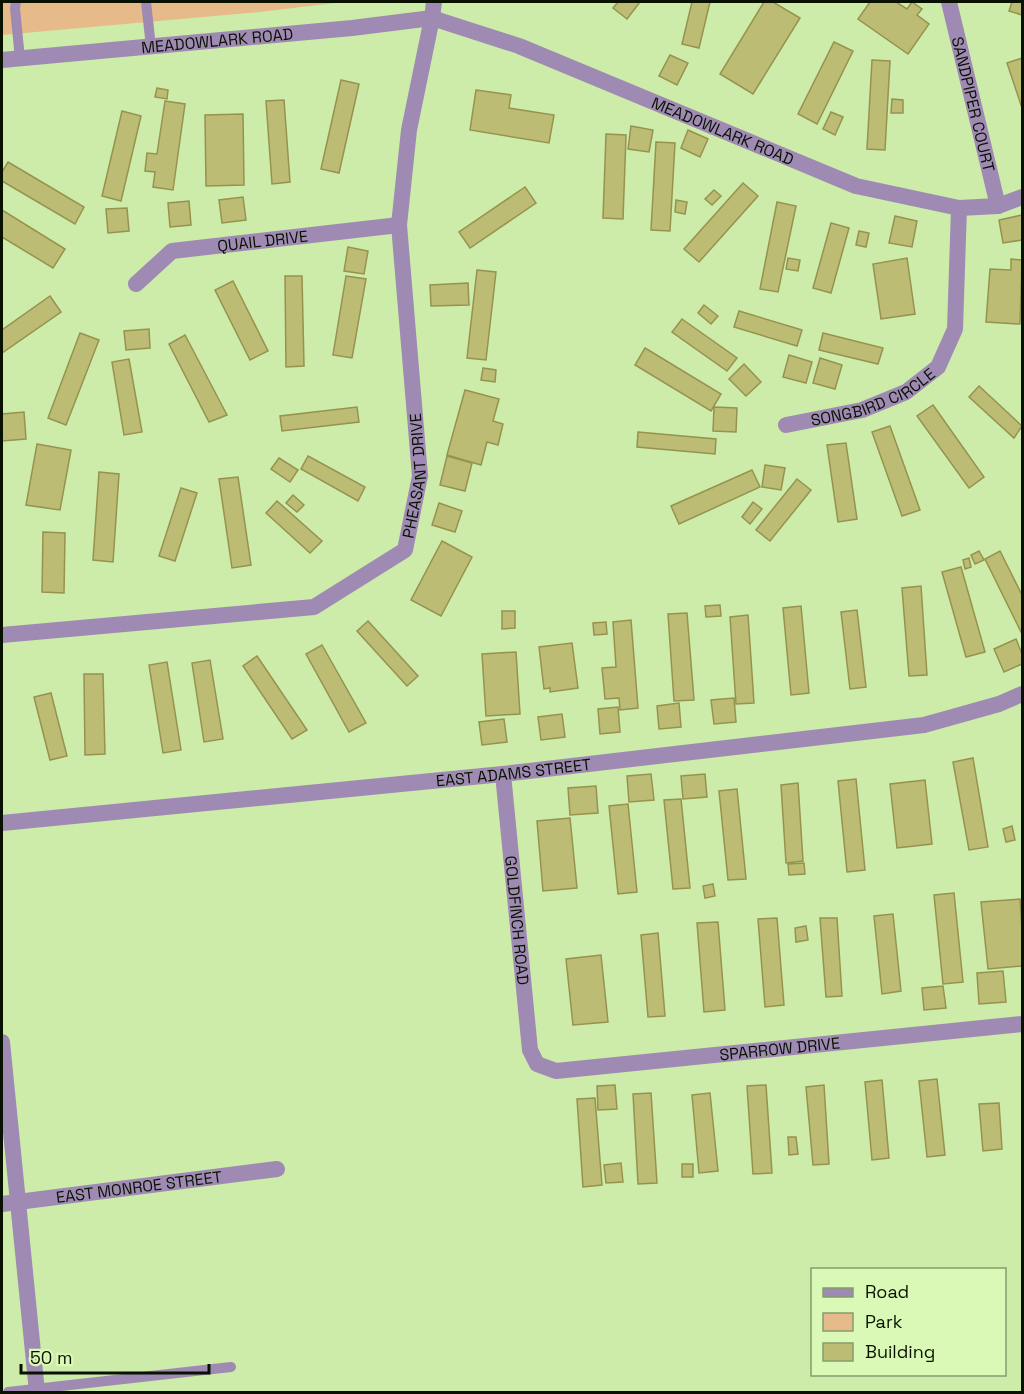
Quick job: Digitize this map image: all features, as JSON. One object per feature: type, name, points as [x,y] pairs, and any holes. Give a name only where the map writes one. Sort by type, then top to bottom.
[{"type":"street","name":"SANDPIPER COURT","points":[[949,2],[998,206]]},
{"type":"street","name":"MEADOWLARK ROAD","points":[[2,60],[352,28],[433,10],[856,186],[960,208],[998,206],[1023,197]]},
{"type":"street","name":"PHEASANT DRIVE","points":[[2,635],[314,607],[405,550],[420,476],[399,225],[409,130],[433,10]]},
{"type":"street","name":"SONGBIRD CIRCLE","points":[[786,424],[862,410],[906,392],[938,367],[955,329],[960,208]]},
{"type":"street","name":"QUAIL DRIVE","points":[[136,284],[172,251],[399,225]]},
{"type":"street","name":"EAST ADAMS STREET","points":[[2,823],[503,774],[924,725],[999,704],[1023,694]]},
{"type":"street","name":"GOLDFINCH ROAD","points":[[503,774],[530,1050],[537,1064]]},
{"type":"street","name":"SPARROW DRIVE","points":[[537,1064],[556,1071],[1023,1024]]},
{"type":"street","points":[[2,1042],[10,1203],[37,1391]]},
{"type":"street","name":"EAST MONROE STREET","points":[[10,1203],[277,1169]]},
{"type":"lane","points":[[16,2],[20,59]]},
{"type":"lane","points":[[146,2],[151,47]]},
{"type":"lane","points":[[8,1392],[37,1391],[231,1367]]},
{"type":"green space","points":[[2,2],[344,2],[2,35]]},
{"type":"building","points":[[618,2],[640,2],[627,19],[613,8]]},
{"type":"building","points":[[692,2],[710,2],[699,48],[682,44]]},
{"type":"building","points":[[764,2],[773,2],[800,18],[753,94],[720,74]]},
{"type":"building","points":[[870,2],[896,2],[907,9],[912,2],[922,9],[917,15],[929,24],[908,54],[858,19]]},
{"type":"building","points":[[1012,2],[1022,2],[1022,15],[1009,11]]},
{"type":"building","points":[[834,42],[853,51],[817,124],[798,114]]},
{"type":"building","points":[[670,55],[688,63],[677,85],[659,76]]},
{"type":"building","points":[[1022,58],[1022,108],[1007,63]]},
{"type":"building","points":[[872,60],[890,61],[885,150],[867,149]]},
{"type":"building","points":[[341,80],[359,84],[339,173],[321,169]]},
{"type":"building","points":[[157,88],[168,90],[167,99],[155,97]]},
{"type":"building","points":[[476,90],[511,95],[509,108],[554,115],[549,143],[470,130]]},
{"type":"building","points":[[892,99],[903,100],[903,113],[891,113]]},
{"type":"building","points":[[284,100],[290,182],[272,184],[266,101]]},
{"type":"building","points":[[165,101],[185,104],[173,190],[153,187],[155,172],[145,171],[147,153],[157,154]]},
{"type":"building","points":[[122,111],[141,116],[121,201],[102,196]]},
{"type":"building","points":[[831,112],[843,117],[835,135],[823,129]]},
{"type":"building","points":[[243,114],[244,185],[206,186],[205,115]]},
{"type":"building","points":[[631,126],[653,130],[649,152],[628,149]]},
{"type":"building","points":[[688,130],[708,139],[700,157],[681,148]]},
{"type":"building","points":[[606,134],[626,135],[623,219],[603,218]]},
{"type":"building","points":[[656,142],[675,143],[670,231],[651,230]]},
{"type":"building","points":[[8,162],[84,207],[75,224],[2,181],[2,172]]},
{"type":"building","points":[[743,183],[758,196],[699,262],[684,249]]},
{"type":"building","points":[[525,187],[536,203],[470,248],[459,232]]},
{"type":"building","points":[[714,190],[721,196],[712,205],[705,199]]},
{"type":"building","points":[[243,197],[246,220],[222,223],[219,200]]},
{"type":"building","points":[[676,200],[687,202],[685,214],[675,212]]},
{"type":"building","points":[[189,201],[191,225],[170,227],[168,203]]},
{"type":"building","points":[[777,202],[796,206],[778,292],[760,289]]},
{"type":"building","points":[[127,208],[129,231],[108,233],[106,209]]},
{"type":"building","points":[[2,210],[65,249],[53,268],[2,237]]},
{"type":"building","points":[[1022,215],[1022,240],[1003,243],[999,220]]},
{"type":"building","points":[[895,216],[917,221],[912,247],[889,243]]},
{"type":"building","points":[[831,223],[849,228],[831,293],[813,288]]},
{"type":"building","points":[[859,231],[869,233],[866,247],[856,245]]},
{"type":"building","points":[[348,247],[368,251],[364,274],[344,271]]},
{"type":"building","points":[[788,258],[800,260],[798,271],[786,269]]},
{"type":"building","points":[[907,258],[915,314],[881,319],[873,264]]},
{"type":"building","points":[[1011,259],[1022,260],[1020,324],[986,322],[990,269],[1011,270]]},
{"type":"building","points":[[477,270],[496,272],[486,360],[467,358]]},
{"type":"building","points":[[285,276],[302,276],[304,366],[286,367]]},
{"type":"building","points":[[346,276],[366,279],[352,358],[333,355]]},
{"type":"building","points":[[233,281],[268,351],[250,360],[215,290]]},
{"type":"building","points":[[468,283],[469,305],[431,306],[430,285]]},
{"type":"building","points":[[50,296],[61,312],[2,353],[2,330]]},
{"type":"building","points":[[704,305],[718,316],[711,324],[698,313]]},
{"type":"building","points":[[739,311],[802,330],[797,346],[734,327]]},
{"type":"building","points":[[682,319],[737,358],[727,371],[672,332]]},
{"type":"building","points":[[149,329],[150,348],[126,350],[124,331]]},
{"type":"building","points":[[80,333],[99,340],[66,425],[48,418]]},
{"type":"building","points":[[823,333],[883,348],[878,364],[819,350]]},
{"type":"building","points":[[185,335],[227,415],[209,422],[169,344]]},
{"type":"building","points":[[645,348],[721,394],[711,411],[635,365]]},
{"type":"building","points":[[789,355],[812,362],[806,383],[783,377]]},
{"type":"building","points":[[820,358],[842,365],[835,389],[813,383]]},
{"type":"building","points":[[129,359],[142,432],[124,435],[112,362]]},
{"type":"building","points":[[744,364],[761,382],[746,396],[729,379]]},
{"type":"building","points":[[483,368],[496,370],[495,382],[481,380]]},
{"type":"building","points":[[979,386],[1022,426],[1014,438],[969,397]]},
{"type":"building","points":[[465,390],[499,399],[493,421],[503,424],[498,445],[487,442],[481,465],[447,455]]},
{"type":"building","points":[[933,405],[984,477],[969,488],[917,416]]},
{"type":"building","points":[[357,407],[359,422],[282,431],[280,416]]},
{"type":"building","points":[[714,407],[737,408],[736,432],[713,431]]},
{"type":"building","points":[[24,412],[26,439],[2,441],[2,414]]},
{"type":"building","points":[[890,426],[920,510],[902,516],[872,432]]},
{"type":"building","points":[[638,432],[716,439],[715,454],[637,447]]},
{"type":"building","points":[[846,443],[857,519],[838,522],[827,445]]},
{"type":"building","points":[[37,444],[71,450],[60,510],[26,505]]},
{"type":"building","points":[[308,456],[365,487],[358,501],[301,469]]},
{"type":"building","points":[[447,456],[472,463],[465,491],[440,485]]},
{"type":"building","points":[[279,458],[298,470],[290,482],[271,469]]},
{"type":"building","points":[[765,465],[785,468],[781,490],[762,487]]},
{"type":"building","points":[[752,470],[760,487],[679,524],[671,506]]},
{"type":"building","points":[[99,472],[119,474],[113,562],[93,560]]},
{"type":"building","points":[[238,477],[251,565],[232,568],[219,479]]},
{"type":"building","points":[[797,479],[811,490],[770,541],[756,530]]},
{"type":"building","points":[[181,488],[197,493],[175,561],[159,556]]},
{"type":"building","points":[[293,495],[304,505],[297,512],[286,503]]},
{"type":"building","points":[[277,501],[322,541],[310,553],[266,513]]},
{"type":"building","points":[[753,502],[762,509],[750,524],[742,517]]},
{"type":"building","points":[[439,503],[462,511],[455,532],[432,525]]},
{"type":"building","points":[[43,532],[65,533],[64,593],[42,592]]},
{"type":"building","points":[[442,541],[472,557],[441,616],[411,600]]},
{"type":"building","points":[[979,551],[984,560],[975,564],[971,555]]},
{"type":"building","points":[[1000,551],[1022,595],[1022,634],[985,559]]},
{"type":"building","points":[[969,558],[971,567],[965,569],[963,560]]},
{"type":"building","points":[[961,567],[985,652],[966,657],[942,572]]},
{"type":"building","points":[[921,586],[927,675],[909,676],[902,588]]},
{"type":"building","points":[[720,605],[721,616],[706,617],[705,606]]},
{"type":"building","points":[[801,606],[809,693],[791,695],[783,608]]},
{"type":"building","points":[[857,610],[866,687],[850,689],[841,612]]},
{"type":"building","points":[[502,611],[515,611],[515,628],[502,629]]},
{"type":"building","points":[[687,613],[694,700],[674,701],[668,614]]},
{"type":"building","points":[[748,615],[754,703],[736,704],[730,617]]},
{"type":"building","points":[[631,620],[638,708],[620,710],[619,698],[605,699],[602,668],[616,667],[613,622]]},
{"type":"building","points":[[368,621],[418,676],[407,686],[357,631]]},
{"type":"building","points":[[606,622],[607,634],[594,635],[593,623]]},
{"type":"building","points":[[1016,639],[1022,654],[1022,664],[1004,672],[994,649]]},
{"type":"building","points":[[572,643],[578,688],[550,692],[550,688],[544,689],[539,647]]},
{"type":"building","points":[[322,645],[366,723],[349,732],[306,654]]},
{"type":"building","points":[[516,652],[520,714],[486,716],[482,654]]},
{"type":"building","points":[[257,656],[307,730],[292,739],[243,666]]},
{"type":"building","points":[[210,660],[223,739],[204,742],[192,663]]},
{"type":"building","points":[[167,662],[181,750],[163,753],[149,665]]},
{"type":"building","points":[[84,674],[103,674],[105,754],[85,755]]},
{"type":"building","points":[[51,693],[67,756],[50,760],[34,697]]},
{"type":"building","points":[[734,698],[736,722],[714,724],[711,700]]},
{"type":"building","points":[[679,703],[681,727],[659,729],[657,706]]},
{"type":"building","points":[[618,707],[620,732],[600,734],[598,709]]},
{"type":"building","points":[[562,714],[565,737],[541,740],[538,717]]},
{"type":"building","points":[[504,719],[507,742],[482,745],[479,722]]},
{"type":"building","points":[[973,758],[988,847],[969,850],[953,762]]},
{"type":"building","points":[[651,774],[654,800],[629,802],[627,776]]},
{"type":"building","points":[[705,774],[707,797],[683,799],[681,776]]},
{"type":"building","points":[[856,779],[865,870],[847,872],[838,781]]},
{"type":"building","points":[[925,780],[932,844],[897,848],[890,784]]},
{"type":"building","points":[[798,783],[803,861],[786,863],[781,785]]},
{"type":"building","points":[[596,786],[598,813],[570,815],[568,788]]},
{"type":"building","points":[[737,789],[746,879],[728,880],[719,791]]},
{"type":"building","points":[[681,799],[690,888],[673,889],[664,800]]},
{"type":"building","points":[[628,804],[637,892],[618,894],[609,806]]},
{"type":"building","points":[[570,818],[577,888],[543,891],[537,821]]},
{"type":"building","points":[[1012,826],[1015,840],[1006,842],[1003,829]]},
{"type":"building","points":[[804,863],[805,874],[789,875],[788,864]]},
{"type":"building","points":[[713,884],[715,896],[705,898],[703,886]]},
{"type":"building","points":[[954,893],[963,982],[943,984],[934,895]]},
{"type":"building","points":[[1020,899],[1022,966],[988,969],[981,902]]},
{"type":"building","points":[[893,914],[901,991],[882,994],[874,916]]},
{"type":"building","points":[[777,918],[784,1005],[765,1007],[758,919]]},
{"type":"building","points":[[820,918],[837,918],[842,996],[826,997]]},
{"type":"building","points":[[718,922],[725,1010],[704,1012],[697,923]]},
{"type":"building","points":[[806,926],[808,940],[796,942],[795,928]]},
{"type":"building","points":[[658,933],[665,1016],[648,1017],[641,935]]},
{"type":"building","points":[[601,955],[608,1022],[573,1025],[566,959]]},
{"type":"building","points":[[1003,971],[1006,1002],[979,1004],[977,973]]},
{"type":"building","points":[[943,986],[946,1008],[924,1010],[922,988]]},
{"type":"building","points":[[937,1079],[945,1155],[927,1157],[919,1081]]},
{"type":"building","points":[[882,1080],[889,1158],[872,1160],[865,1082]]},
{"type":"building","points":[[615,1085],[617,1109],[598,1110],[597,1086]]},
{"type":"building","points":[[766,1085],[772,1173],[753,1174],[747,1086]]},
{"type":"building","points":[[824,1085],[829,1164],[813,1165],[806,1087]]},
{"type":"building","points":[[651,1093],[657,1183],[638,1184],[633,1094]]},
{"type":"building","points":[[710,1093],[718,1171],[699,1173],[692,1095]]},
{"type":"building","points":[[595,1098],[602,1185],[583,1187],[577,1099]]},
{"type":"building","points":[[999,1103],[1002,1149],[983,1151],[979,1104]]},
{"type":"building","points":[[788,1137],[796,1137],[798,1154],[789,1155]]},
{"type":"building","points":[[621,1163],[623,1182],[606,1183],[604,1165]]},
{"type":"building","points":[[682,1164],[693,1164],[693,1177],[682,1177]]}]
